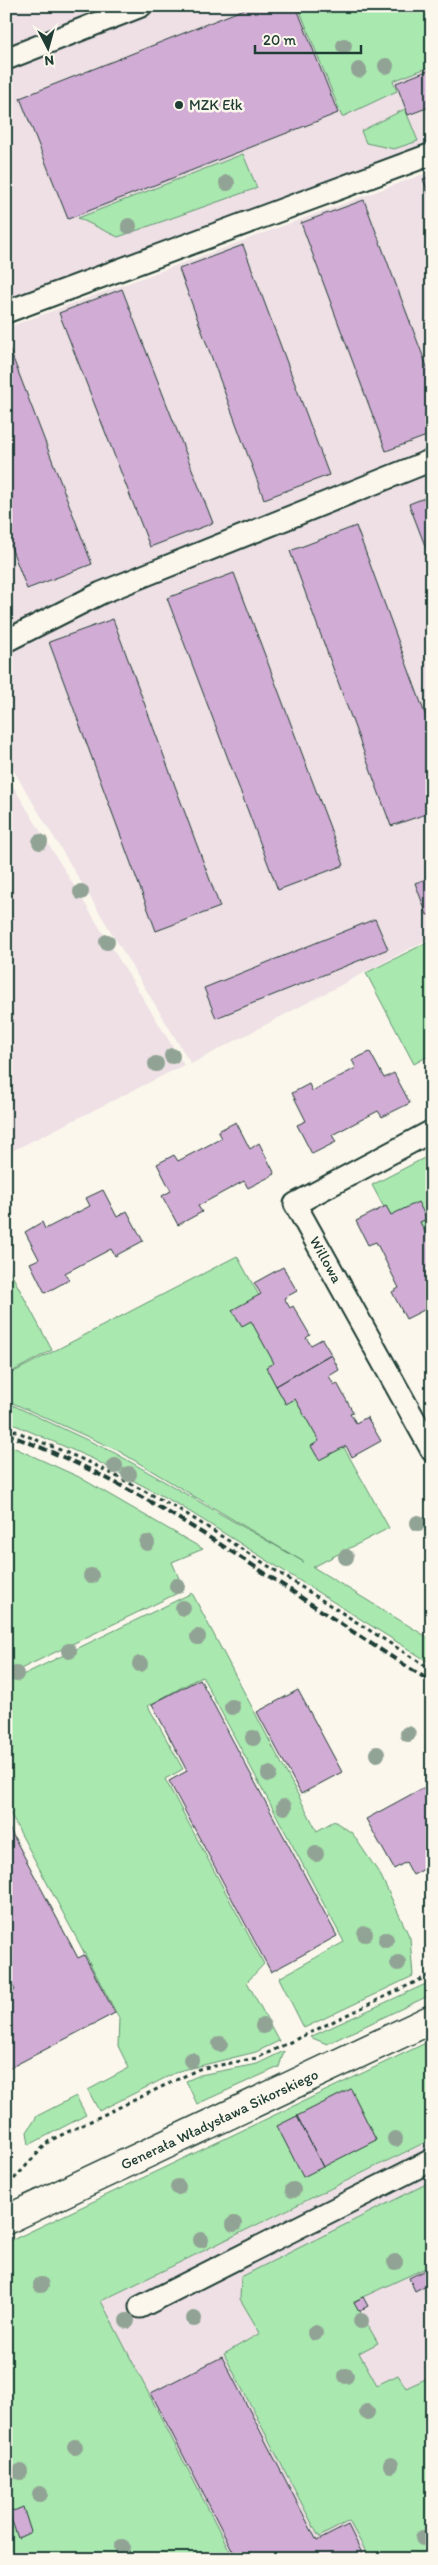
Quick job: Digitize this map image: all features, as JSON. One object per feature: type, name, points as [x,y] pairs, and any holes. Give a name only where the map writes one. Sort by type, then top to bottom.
[{"type":"street","name":"Generała Władysława Sikorskiego","points":[[6,2220],[432,2018]]},
{"type":"lane","points":[[6,59],[142,6]]},
{"type":"lane","points":[[6,312],[432,154]]},
{"type":"lane","points":[[6,641],[100,593],[432,460]]},
{"type":"lane","name":"Willowa","points":[[432,1131],[295,1204],[432,1451]]},
{"type":"lane","points":[[140,2307],[432,2160]]},
{"type":"path","points":[[6,1427],[91,1463],[177,1508],[432,1670]]},
{"type":"path","points":[[11,2183],[49,2141],[199,2069],[256,2058],[432,1974]]},
{"type":"shaded area","points":[[6,6],[432,6],[432,160],[6,320]]},
{"type":"shaded area","points":[[432,171],[432,937],[191,1064],[6,758],[6,328]]},
{"type":"shaded area","points":[[6,775],[184,1065],[6,1154]]},
{"type":"shaded area","points":[[432,2140],[432,2559],[199,2559],[77,2313]]},
{"type":"green space","points":[[298,6],[323,6],[324,9],[332,6],[432,6],[432,66],[393,81],[397,91],[342,117]]},
{"type":"green space","points":[[405,109],[418,141],[394,149],[366,143],[361,131]]},
{"type":"green space","points":[[243,154],[257,188],[118,237],[78,218]]},
{"type":"green space","points":[[432,940],[432,1054],[414,1064],[366,973]]},
{"type":"green space","points":[[432,1154],[432,1298],[372,1185]]},
{"type":"green space","points":[[237,1256],[389,1528],[313,1567],[432,1640],[432,1664],[179,1505],[93,1459],[6,1421],[6,1402],[115,1453],[304,1562],[117,1450],[6,1400],[6,1376]]},
{"type":"green space","points":[[6,1264],[52,1350],[6,1375]]},
{"type":"green space","points":[[6,1444],[79,1477],[203,1549],[172,1562],[184,1590],[6,1676]]},
{"type":"green space","points":[[192,1593],[317,1831],[334,1821],[352,1833],[381,1876],[410,1938],[413,1976],[304,2028],[279,1978],[344,1942],[202,1676],[148,1706],[183,1769],[165,1779],[264,1964],[247,1982],[279,2041],[256,2052],[179,2071],[99,2111],[88,2090],[129,2068],[118,2046],[119,2018],[6,1806],[6,1683]]},
{"type":"green space","points":[[428,1983],[426,1997],[327,2044],[310,2037]]},
{"type":"green space","points":[[432,2040],[432,2139],[101,2301],[234,2559],[6,2559],[6,2243]]},
{"type":"green space","points":[[284,2051],[279,2067],[197,2104],[186,2081],[200,2075],[257,2064]]},
{"type":"green space","points":[[76,2096],[86,2115],[29,2145],[27,2132],[37,2116]]},
{"type":"green space","points":[[432,2181],[432,2265],[354,2301],[378,2343],[359,2353],[377,2385],[398,2375],[406,2388],[432,2376],[432,2559],[370,2559],[349,2521],[319,2537],[224,2354],[260,2333],[240,2299],[241,2277]]},
{"type":"building","name":"MZK Ełk","points":[[252,6],[296,6],[338,113],[68,219],[20,98]]},
{"type":"building","points":[[432,69],[432,106],[408,115],[396,83]]},
{"type":"building","points":[[432,176],[432,202],[423,179]]},
{"type":"building","points":[[364,200],[432,380],[432,434],[386,451],[301,223]]},
{"type":"building","points":[[243,245],[329,475],[264,499],[179,269]]},
{"type":"building","points":[[122,289],[213,523],[150,547],[59,313]]},
{"type":"building","points":[[6,340],[92,564],[27,589],[6,534]]},
{"type":"building","points":[[432,495],[432,564],[409,504]]},
{"type":"building","points":[[356,526],[432,733],[432,812],[391,826],[290,551]]},
{"type":"building","points":[[234,573],[344,865],[278,890],[167,598]]},
{"type":"building","points":[[113,619],[220,907],[156,931],[49,642]]},
{"type":"building","points":[[432,877],[432,914],[427,915],[415,883]]},
{"type":"building","points":[[375,919],[388,949],[216,1018],[204,988]]},
{"type":"building","points":[[370,1052],[384,1078],[394,1073],[410,1103],[382,1117],[378,1111],[332,1135],[336,1142],[312,1154],[297,1125],[306,1121],[292,1093],[309,1084],[312,1091],[356,1068],[352,1060]]},
{"type":"building","points":[[236,1122],[250,1149],[259,1143],[275,1174],[248,1188],[244,1181],[198,1206],[202,1212],[178,1225],[162,1196],[171,1191],[157,1164],[174,1155],[178,1161],[222,1138],[218,1131]]},
{"type":"building","points":[[103,1190],[117,1217],[127,1211],[143,1241],[115,1256],[111,1249],[65,1273],[69,1280],[45,1293],[30,1263],[39,1259],[25,1232],[42,1222],[45,1229],[90,1206],[86,1198]]},
{"type":"building","points":[[418,1202],[427,1219],[420,1222],[432,1246],[432,1306],[406,1319],[392,1292],[399,1288],[376,1242],[368,1245],[356,1221],[386,1206],[391,1215]]},
{"type":"building","points":[[283,1267],[297,1291],[284,1298],[290,1308],[293,1306],[310,1335],[306,1338],[311,1345],[322,1339],[331,1354],[276,1386],[266,1367],[274,1363],[251,1321],[242,1326],[232,1310],[261,1294],[254,1283]]},
{"type":"building","points":[[331,1354],[339,1370],[329,1376],[334,1385],[337,1383],[353,1412],[350,1413],[356,1423],[367,1417],[381,1441],[352,1457],[346,1446],[319,1460],[311,1446],[319,1441],[295,1399],[286,1404],[276,1386]]},
{"type":"building","points":[[200,1679],[337,1936],[271,1972],[169,1781],[187,1771],[152,1704]]},
{"type":"building","points":[[298,1690],[342,1772],[301,1794],[257,1712]]},
{"type":"building","points":[[432,1783],[432,1865],[413,1875],[406,1862],[394,1869],[366,1819]]},
{"type":"building","points":[[6,1822],[78,1958],[84,1955],[115,2013],[6,2070],[6,1995],[15,1990],[6,1974]]},
{"type":"building","points":[[351,2089],[376,2140],[323,2167],[297,2116]]},
{"type":"building","points":[[297,2116],[323,2167],[303,2177],[277,2126]]},
{"type":"building","points":[[427,2269],[432,2282],[415,2291],[409,2278]]},
{"type":"building","points":[[363,2297],[368,2306],[359,2311],[354,2302]]},
{"type":"building","points":[[222,2357],[317,2541],[348,2525],[365,2559],[237,2559],[151,2393]]},
{"type":"building","points":[[23,2507],[31,2532],[18,2538],[9,2513]]},
{"type":"railway","points":[[6,1434],[63,1457],[118,1484],[172,1514],[432,1682]]},
{"type":"place","name":"MZK Ełk","points":[[179,105]]}]
